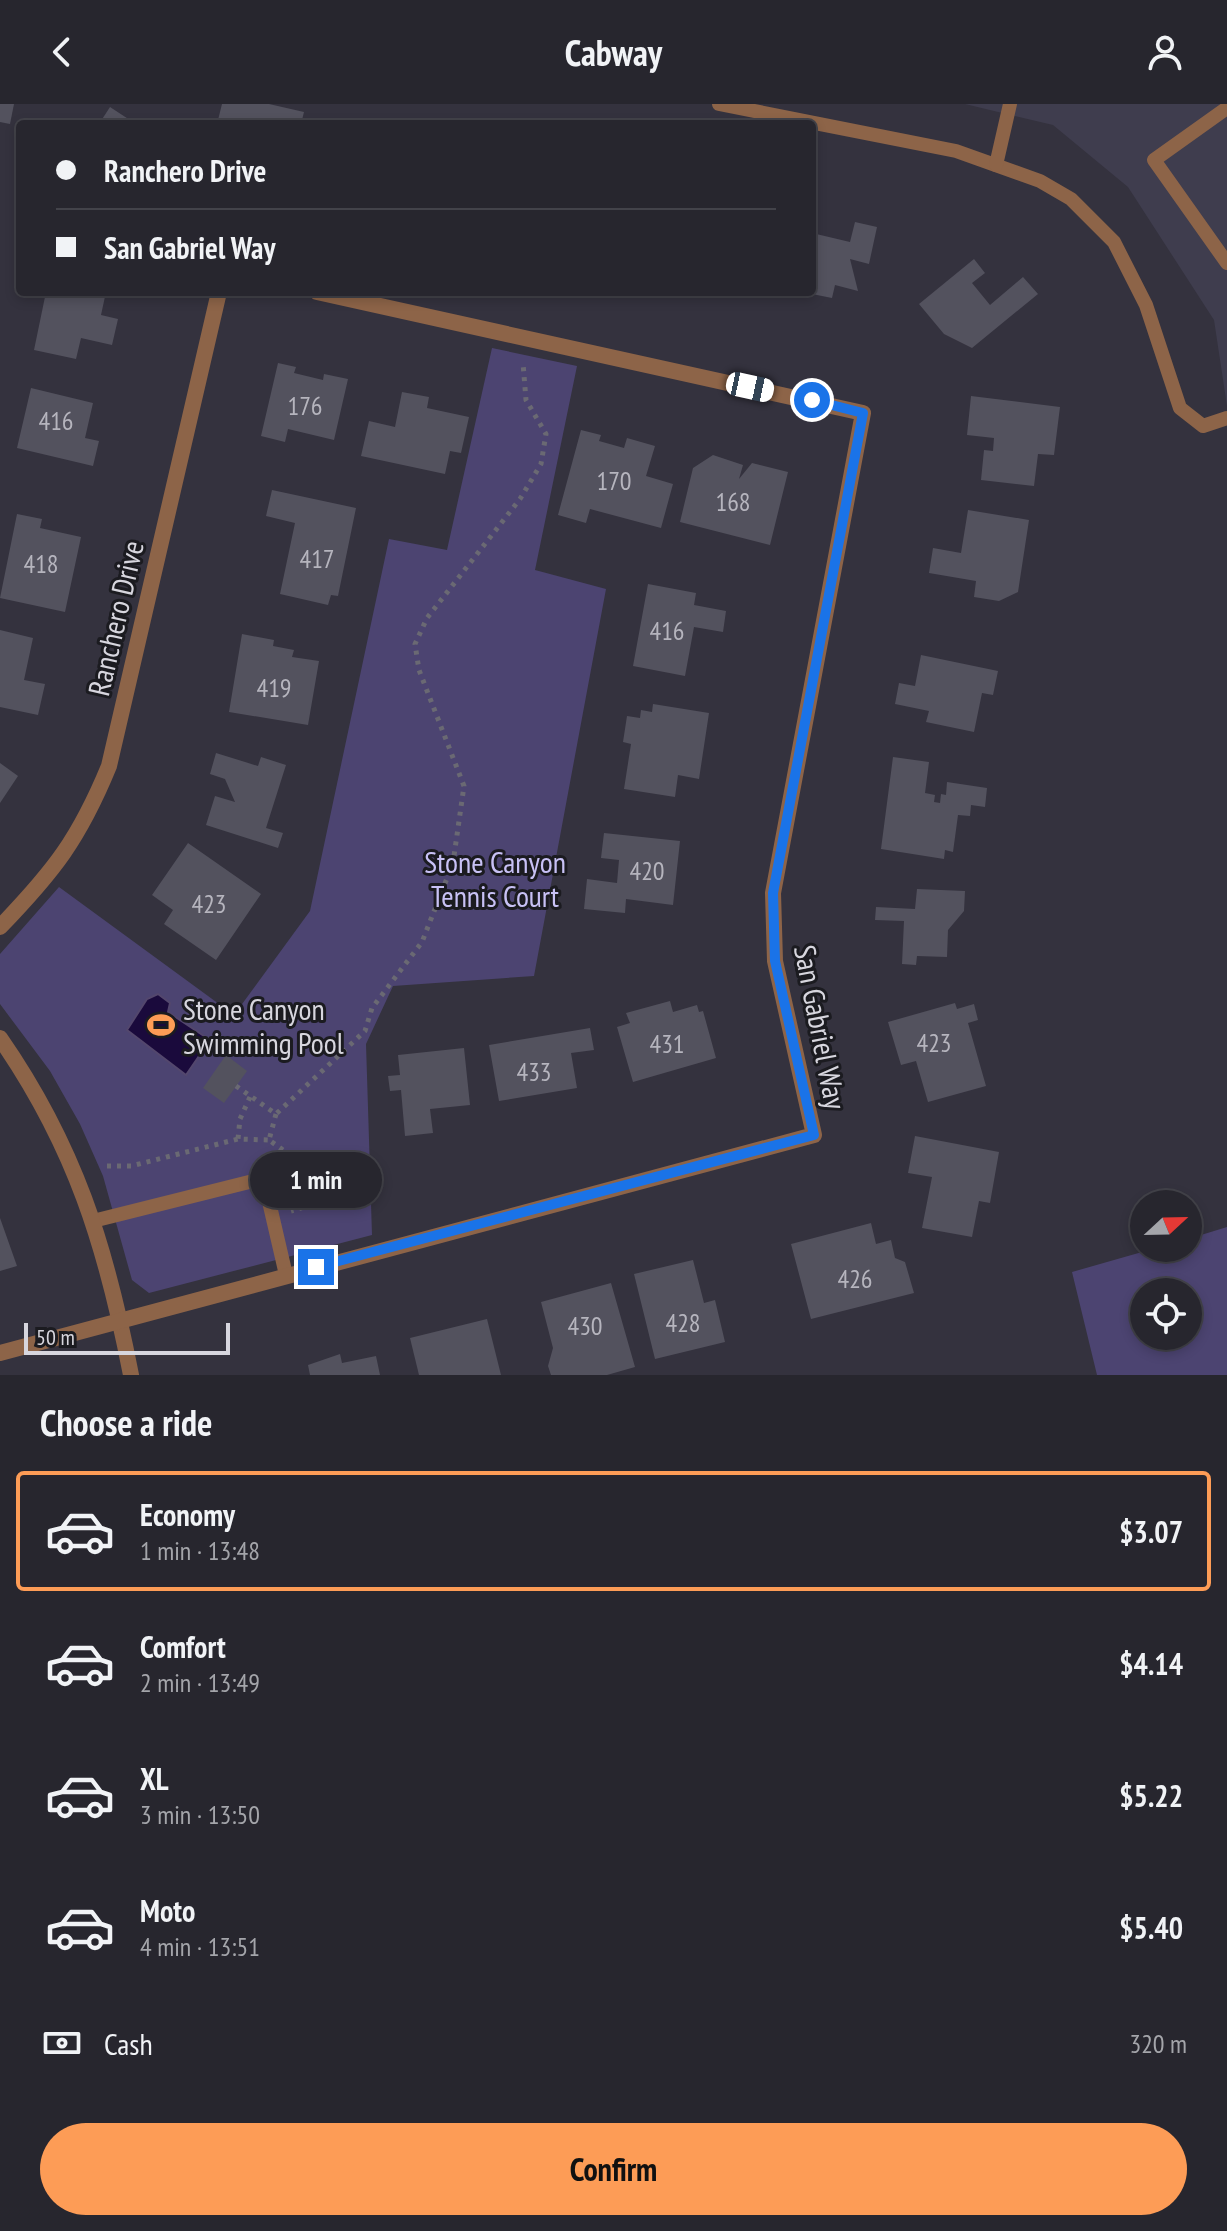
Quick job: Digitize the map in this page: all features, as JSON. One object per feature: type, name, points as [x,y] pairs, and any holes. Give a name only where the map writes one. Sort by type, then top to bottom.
[{"type":"street","name":"Ranchero Drive","points":[[0,927],[51,873],[87,819],[109,766],[218,296]]},
{"type":"street","name":"San Gabriel Way","points":[[0,1353],[814,1135],[775,961],[773,893],[863,413],[335,296]]},
{"type":"street","points":[[0,1038],[57,1129],[93,1221],[120,1320],[131,1375]]},
{"type":"lane","points":[[719,104],[800,120]]},
{"type":"lane","points":[[996,165],[1010,104]]},
{"type":"lane","points":[[1227,108],[1154,160],[1227,263]]},
{"type":"lane","points":[[816,123],[956,151],[1040,181],[1071,199],[1114,242],[1146,305],[1180,408],[1203,426],[1227,418]]},
{"type":"lane","points":[[93,1221],[257,1180],[267,1193],[286,1275]]},
{"type":"path","points":[[276,1114],[365,1031],[372,1008],[422,942],[453,863],[464,786],[419,670],[415,644],[427,618],[520,499],[541,464],[546,434],[526,400],[523,363]]},
{"type":"path","points":[[236,1086],[276,1114],[277,1121],[269,1140]]},
{"type":"path","points":[[238,1139],[240,1119],[250,1097]]},
{"type":"path","points":[[107,1166],[131,1166],[238,1139],[269,1140],[287,1150],[306,1176],[314,1204],[291,1211]]},
{"type":"shaded area","points":[[965,104],[1227,104],[1227,406],[1214,320],[1128,187],[1053,125]]},
{"type":"shaded area","points":[[158,994],[170,1003],[168,1012],[210,1040],[186,1075],[127,1030],[147,999]]},
{"type":"green space","name":"Stone Canyon Tennis Court","points":[[492,348],[577,366],[535,570],[606,589],[534,976],[393,986],[366,1044],[372,1235],[149,1293],[132,1280],[103,1176],[80,1124],[50,1071],[0,1004],[0,954],[59,887],[234,1015],[310,911],[389,539],[447,550]]},
{"type":"green space","points":[[1227,1227],[1227,1375],[1097,1375],[1072,1272],[1130,1255],[1130,1262],[1202,1262],[1202,1235]]},
{"type":"building","points":[[0,104],[14,104],[10,124],[0,122]]},
{"type":"building","points":[[222,104],[269,104],[304,112],[302,120],[218,120]]},
{"type":"building","points":[[110,107],[130,120],[102,120]]},
{"type":"building","points":[[855,222],[877,227],[869,264],[850,259],[858,291],[835,285],[832,298],[816,295],[816,234],[850,242]]},
{"type":"building","points":[[974,259],[985,273],[972,283],[990,305],[1023,277],[1038,294],[972,348],[944,334],[919,304]]},
{"type":"building","points":[[45,296],[105,296],[101,315],[118,319],[112,345],[81,338],[76,359],[34,350]]},
{"type":"building","points":[[278,363],[296,367],[294,373],[323,380],[324,374],[348,379],[334,440],[288,429],[285,442],[261,436]]},
{"type":"building","points":[[31,388],[93,403],[85,438],[99,441],[93,466],[17,448]]},
{"type":"building","points":[[402,392],[429,397],[427,408],[469,417],[461,453],[450,451],[445,474],[361,456],[369,421],[395,427]]},
{"type":"building","points":[[971,396],[1060,407],[1054,455],[1038,454],[1034,486],[981,480],[984,450],[993,451],[994,438],[967,435]]},
{"type":"building","points":[[581,430],[601,435],[599,441],[624,448],[627,438],[655,446],[646,476],[673,484],[661,528],[590,509],[586,523],[558,515]]},
{"type":"building","points":[[713,455],[743,465],[739,479],[752,463],[788,472],[770,545],[680,522],[693,468]]},
{"type":"building","points":[[272,490],[356,508],[338,596],[331,595],[328,605],[280,594],[295,523],[266,516]]},
{"type":"building","points":[[968,510],[1029,520],[1018,592],[999,601],[974,597],[976,581],[929,573],[933,548],[961,553]]},
{"type":"building","points":[[17,514],[42,519],[40,528],[81,537],[65,612],[0,598]]},
{"type":"building","points":[[648,584],[696,593],[694,605],[726,611],[723,632],[694,627],[685,676],[633,666]]},
{"type":"building","points":[[0,630],[33,638],[24,680],[45,684],[38,715],[0,707]]},
{"type":"building","points":[[242,634],[274,640],[273,646],[294,650],[292,657],[319,661],[308,725],[229,712]]},
{"type":"building","points":[[921,655],[998,671],[993,695],[982,693],[974,732],[926,722],[929,711],[895,704],[899,683],[915,686]]},
{"type":"building","points":[[653,704],[709,713],[699,779],[678,775],[675,797],[624,789],[631,744],[623,742],[627,716],[640,718],[641,710],[652,712]]},
{"type":"building","points":[[216,753],[258,766],[261,757],[286,765],[266,828],[283,833],[278,848],[206,825],[215,796],[235,802],[225,779],[210,774]]},
{"type":"building","points":[[893,757],[929,762],[925,793],[935,795],[934,802],[940,803],[941,794],[946,795],[947,782],[987,788],[985,807],[971,805],[970,816],[958,815],[953,852],[945,850],[944,859],[881,849]]},
{"type":"building","points":[[0,763],[18,776],[0,803]]},
{"type":"building","points":[[604,833],[680,841],[673,905],[626,899],[625,913],[584,909],[587,879],[617,883],[619,860],[601,858]]},
{"type":"building","points":[[188,843],[261,894],[216,960],[164,924],[173,910],[152,895]]},
{"type":"building","points":[[917,889],[965,891],[964,911],[948,930],[947,957],[917,956],[916,965],[902,964],[904,921],[875,920],[876,907],[915,909]]},
{"type":"building","points":[[670,1001],[673,1012],[697,1005],[699,1012],[703,1011],[716,1058],[633,1082],[617,1027],[630,1023],[626,1013]]},
{"type":"building","points":[[955,1003],[957,1009],[974,1004],[978,1020],[968,1023],[986,1086],[928,1102],[916,1061],[901,1065],[888,1022]]},
{"type":"building","points":[[590,1028],[594,1050],[571,1053],[577,1088],[499,1101],[489,1045]]},
{"type":"building","points":[[464,1048],[470,1105],[430,1109],[433,1133],[405,1136],[401,1090],[390,1091],[388,1076],[400,1075],[398,1055]]},
{"type":"building","points":[[226,1055],[247,1071],[224,1103],[203,1088]]},
{"type":"building","points":[[915,1136],[999,1152],[990,1203],[979,1201],[972,1237],[922,1228],[932,1177],[908,1173]]},
{"type":"building","points":[[0,1218],[17,1266],[0,1271]]},
{"type":"building","points":[[871,1223],[876,1244],[891,1240],[895,1258],[905,1262],[914,1293],[811,1319],[791,1244]]},
{"type":"building","points":[[693,1260],[704,1303],[715,1300],[725,1342],[655,1359],[634,1274]]},
{"type":"building","points":[[611,1283],[635,1367],[607,1375],[551,1375],[548,1366],[553,1348],[541,1302]]},
{"type":"building","points":[[487,1319],[501,1375],[419,1375],[410,1338]]},
{"type":"building","points":[[340,1354],[342,1363],[376,1356],[380,1375],[310,1375],[308,1365]]},
{"type":"place","name":"Stone Canyon Swimming Pool","points":[[161,1025]]},
{"type":"route","points":[[316,1267],[814,1135],[775,961],[773,893],[863,413],[812,400]]}]
